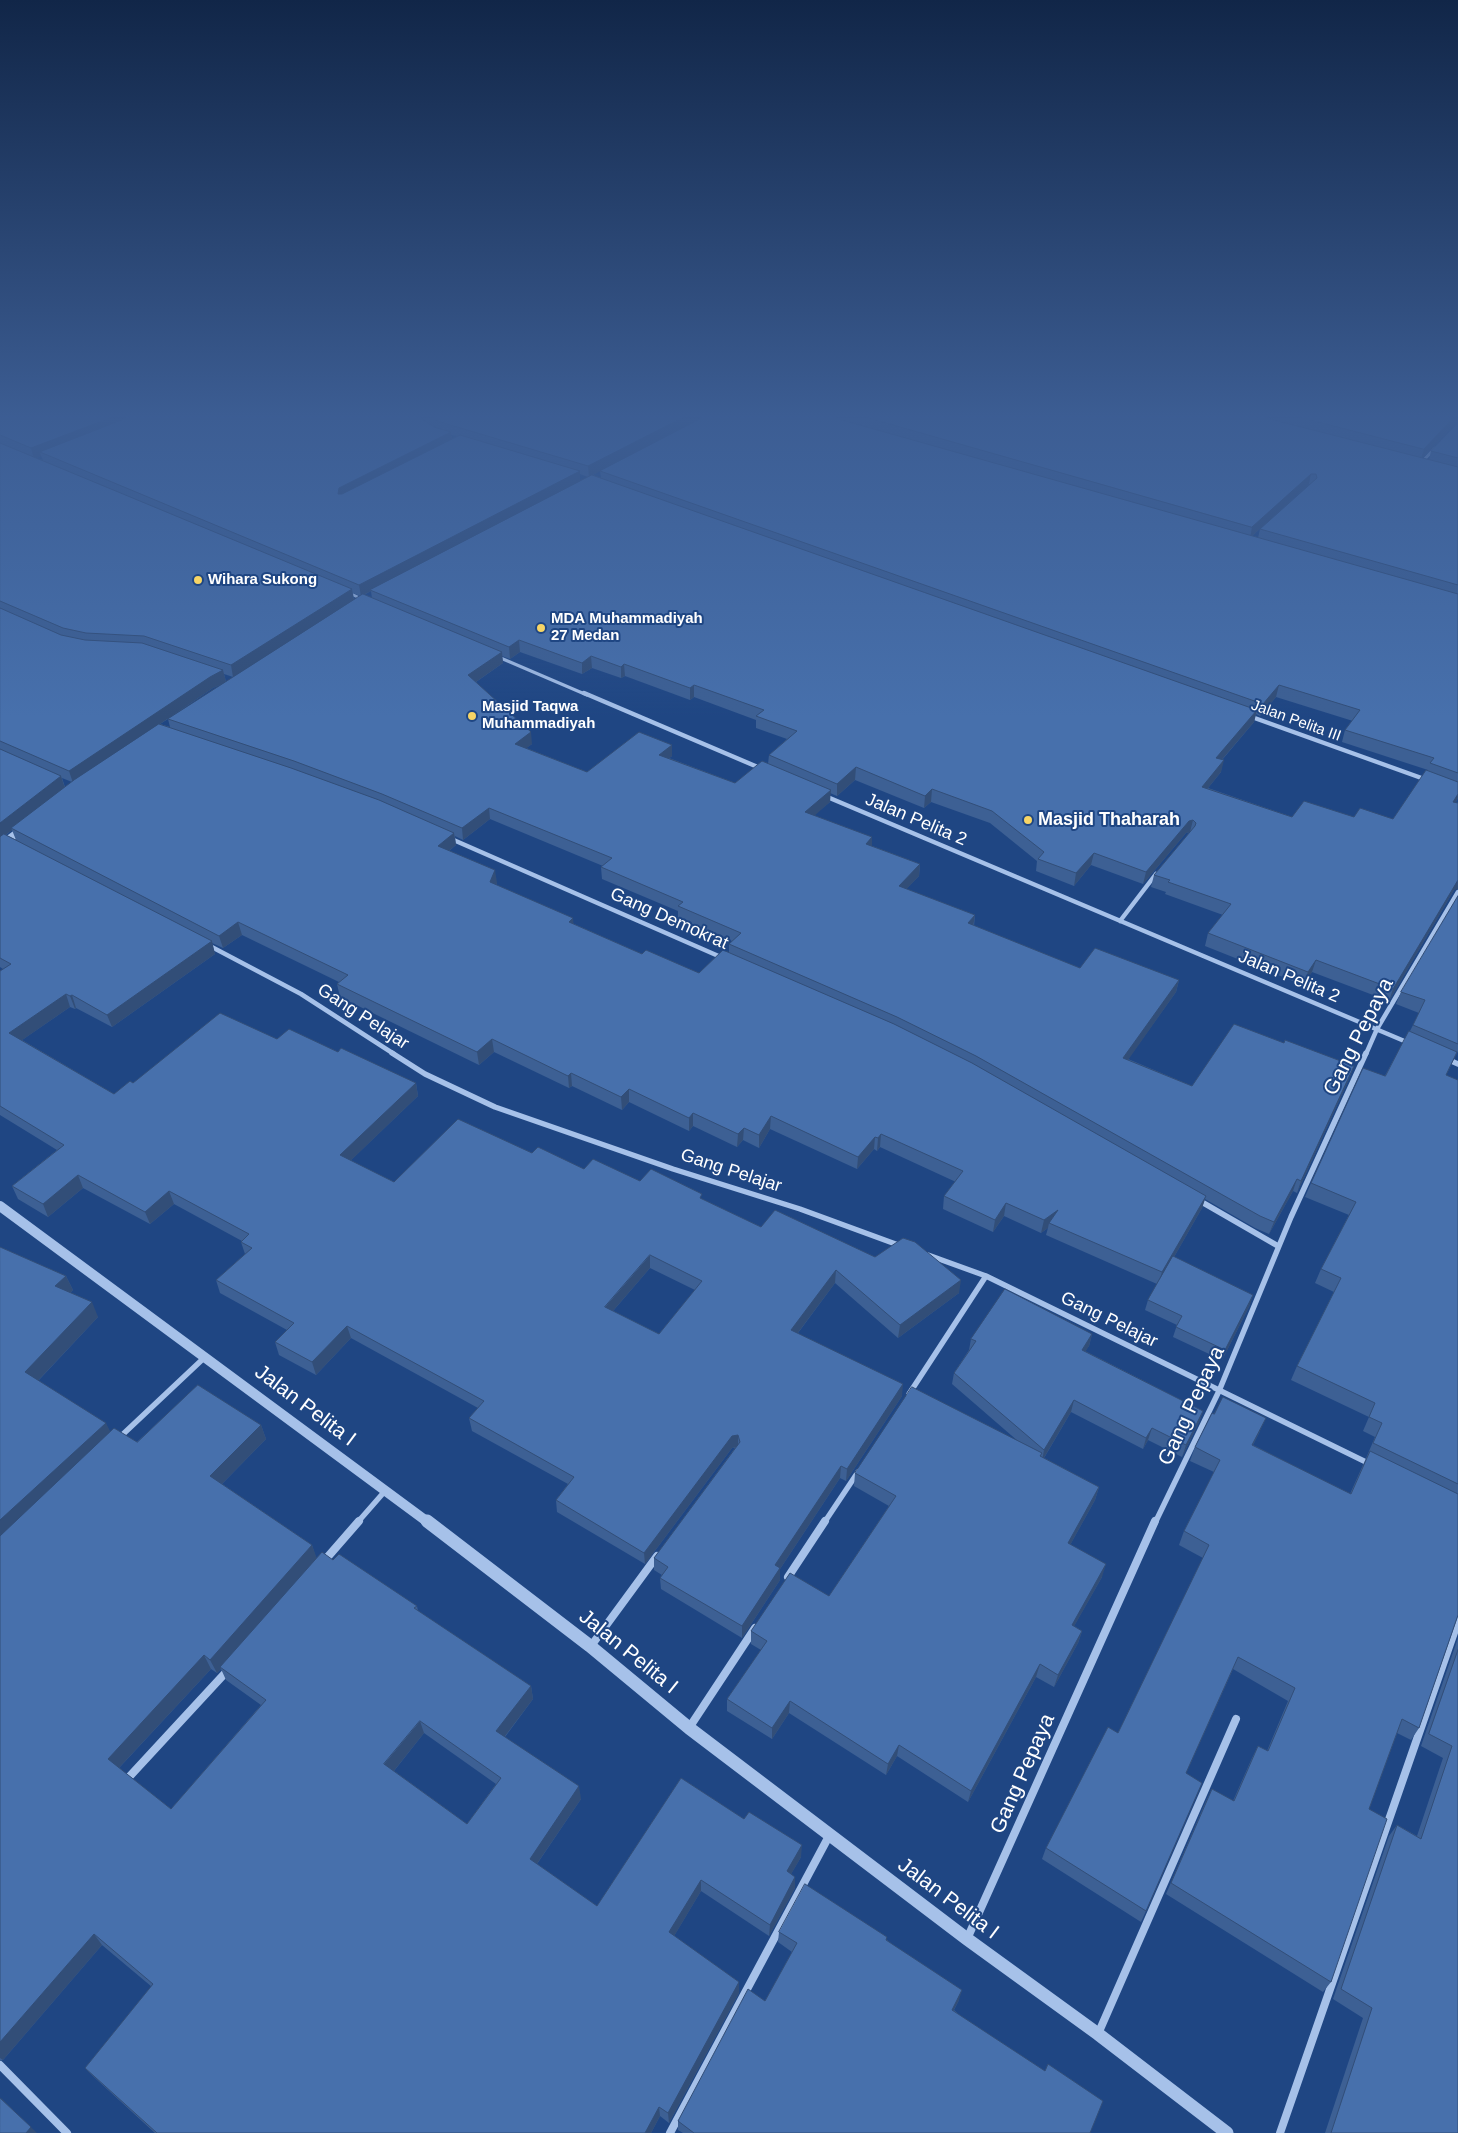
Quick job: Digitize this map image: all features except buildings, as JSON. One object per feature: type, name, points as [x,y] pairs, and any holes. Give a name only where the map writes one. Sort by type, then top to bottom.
[{"type":"street","points":[[345,592],[373,604]]},
{"type":"street","points":[[356,605],[372,595]]},
{"type":"street","points":[[491,654],[764,770]]},
{"type":"street","name":"Jalan Pelita III","points":[[1244,714],[1430,781]]},
{"type":"street","name":"Jalan Pelita 2","points":[[819,793],[1413,1045]]},
{"type":"street","points":[[0,846],[30,823]]},
{"type":"street","name":"Gang Demokrat","points":[[444,836],[731,961]]},
{"type":"street","points":[[8,841],[16,845]]},
{"type":"street","points":[[1120,921],[1137,896],[1163,866]]},
{"type":"street","name":"Gang Pepaya","points":[[967,1939],[1134,1565],[1219,1391],[1278,1246],[1378,1029],[1458,892]]},
{"type":"street","name":"Gang Pelajar","points":[[204,942],[301,994],[424,1074],[495,1108],[673,1169],[800,1209],[912,1250]]},
{"type":"street","points":[[1440,1056],[1458,1064]]},
{"type":"street","points":[[1193,1198],[1278,1246]]},
{"type":"street","name":"Jalan Pelita I","points":[[0,1206],[386,1491],[590,1646],[689,1728],[829,1835],[967,1939],[1098,2034],[1227,2133]]},
{"type":"street","name":"Gang Pelajar","points":[[921,1253],[986,1276],[1378,1468]]},
{"type":"street","points":[[905,1400],[986,1276]]},
{"type":"street","points":[[113,1444],[205,1357]]},
{"type":"street","points":[[786,1580],[862,1465]]},
{"type":"street","points":[[319,1566],[386,1491]]},
{"type":"street","points":[[590,1646],[660,1553]]},
{"type":"street","points":[[1280,2133],[1458,1621]]},
{"type":"street","points":[[689,1728],[760,1622]]},
{"type":"street","points":[[130,1776],[230,1667]]},
{"type":"street","points":[[1098,2034],[1236,1719]]},
{"type":"street","points":[[670,2133],[829,1835]]},
{"type":"street","points":[[0,2065],[67,2133]]},
{"type":"place","name":"Wihara Sukong","points":[[198,580]]},
{"type":"place","name":"MDA Muhammadiyah 27 Medan","points":[[541,628]]},
{"type":"place","name":"Masjid Taqwa Muhammadiyah","points":[[472,716]]},
{"type":"place","name":"Masjid Thaharah","points":[[1028,820]]}]
